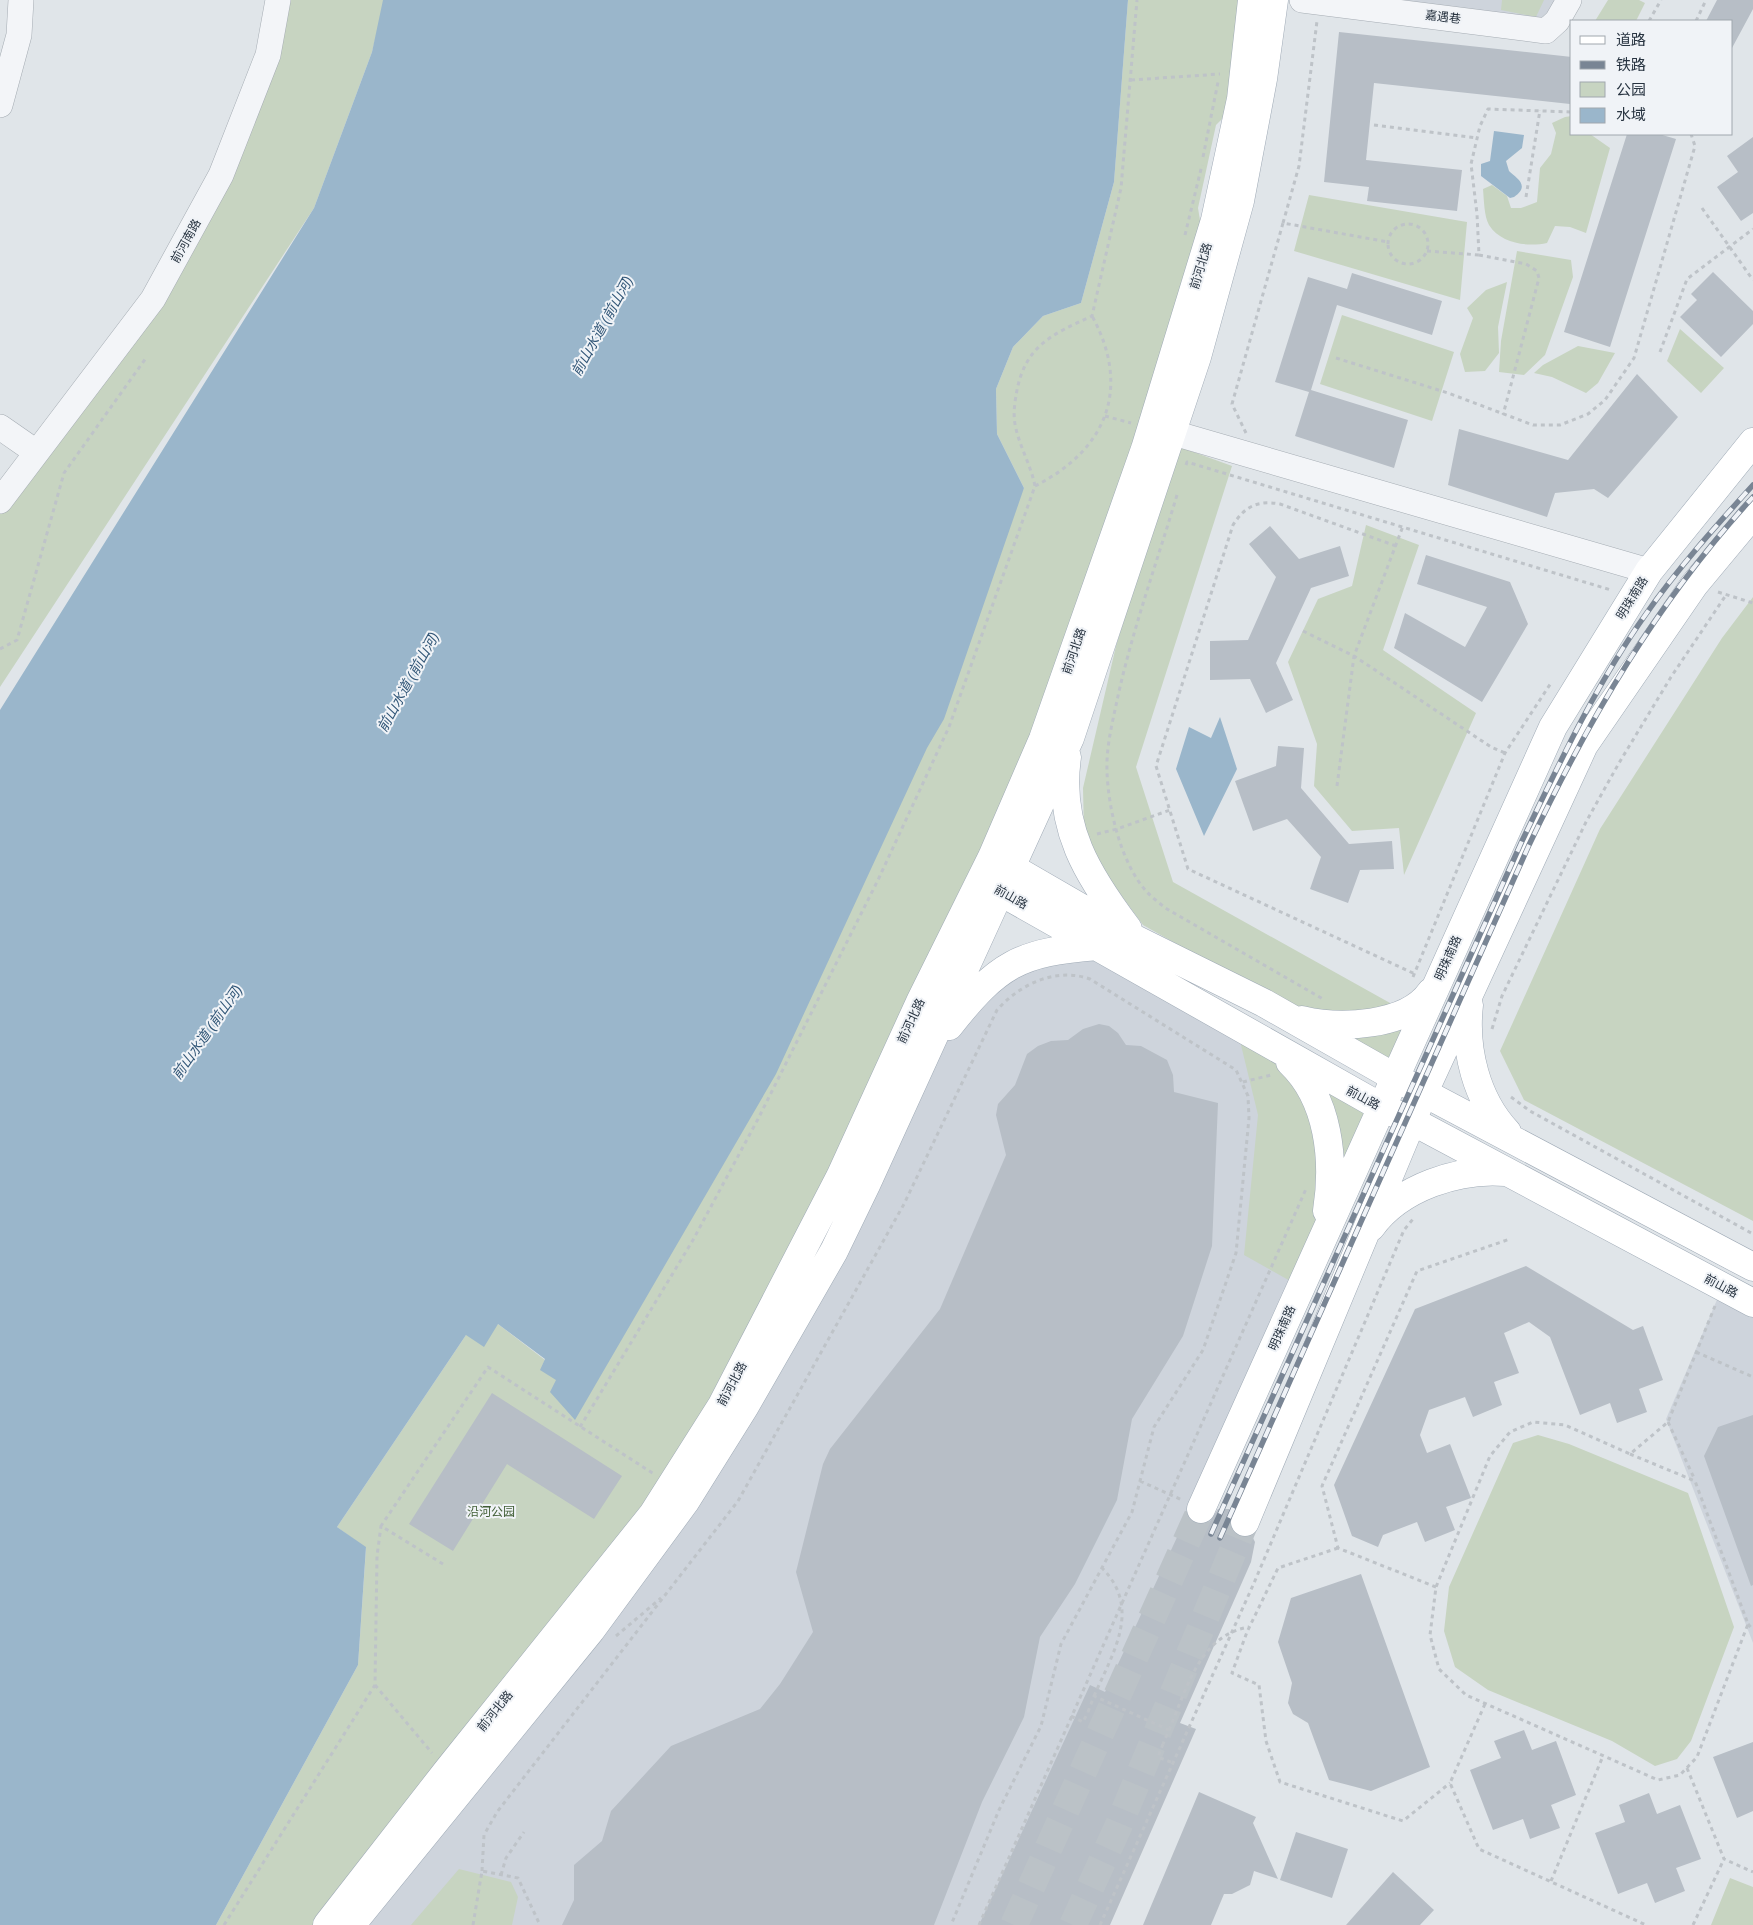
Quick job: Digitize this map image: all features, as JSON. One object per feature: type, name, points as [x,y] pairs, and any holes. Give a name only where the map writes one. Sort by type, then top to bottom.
[{"type":"main road","name":"前河北路","points":[[351,1925],[591,1630],[686,1502],[745,1406],[834,1251],[924,1056],[995,874],[1043,739],[1144,425],[1215,220],[1241,99],[1252,0]]},
{"type":"main road","name":"前河北路","points":[[327,1925],[447,1771],[653,1514],[722,1405],[840,1177],[920,1002],[995,874],[1070,738],[1144,425],[1197,357],[1240,201],[1263,79],[1274,0]]},
{"type":"main road","name":"明珠南路","points":[[1201,1509],[1396,1078],[1421,979],[1553,727],[1649,571],[1753,442]]},
{"type":"main road","points":[[1245,1522],[1424,1092],[1584,745],[1694,584],[1753,514]]},
{"type":"main road","points":[[1553,727],[1584,745]]},
{"type":"main road","points":[[1070,738],[1065,773],[1067,807],[1073,839],[1098,887],[1135,939]]},
{"type":"main road","points":[[995,874],[1135,939],[1286,1016],[1396,1078],[1753,1267]]},
{"type":"main road","name":"前山路","points":[[995,874],[1098,946],[1381,1108],[1412,1120],[1753,1304]]},
{"type":"main road","points":[[924,1056],[976,991],[1000,971],[1025,958],[1050,951],[1098,946]]},
{"type":"main road","points":[[1286,1016],[1304,1021],[1340,1024],[1386,1020],[1414,1010],[1426,1000],[1421,979]]},
{"type":"main road","points":[[1472,988],[1468,1006],[1468,1042],[1480,1088],[1488,1108],[1499,1123],[1522,1144]]},
{"type":"main road","points":[[1274,1047],[1297,1068],[1313,1093],[1328,1138],[1330,1186],[1321,1241]]},
{"type":"main road","points":[[1363,1238],[1385,1212],[1403,1198],[1425,1186],[1464,1174],[1508,1172]]},
{"type":"street","points":[[0,106],[19,35],[21,0]]},
{"type":"street","name":"前河南路","points":[[0,501],[153,299],[221,176],[268,55],[278,0]]},
{"type":"street","name":"嘉遇巷","points":[[1310,1],[1546,30],[1557,21],[1568,0]]},
{"type":"street","points":[[1144,425],[1649,571]]},
{"type":"street","points":[[0,427],[36,452]]},
{"type":"path","points":[[1035,486],[1054,477],[1086,450],[1105,416],[1110,394],[1111,369],[1106,346],[1092,316],[1121,188],[1137,0]]},
{"type":"path","points":[[1649,20],[1661,0]]},
{"type":"path","points":[[1696,20],[1706,0]]},
{"type":"path","points":[[1248,436],[1232,404],[1299,166],[1310,1]]},
{"type":"path","points":[[1184,237],[1222,64]]},
{"type":"path","points":[[1131,80],[1220,74]]},
{"type":"path","points":[[1479,254],[1477,214],[1471,164],[1477,138],[1488,109],[1570,112]]},
{"type":"path","points":[[1526,197],[1540,110]]},
{"type":"path","points":[[1374,125],[1477,138]]},
{"type":"path","points":[[1336,358],[1448,393],[1532,425],[1560,425],[1588,414],[1605,400],[1634,358],[1695,146],[1691,135]]},
{"type":"path","points":[[1702,208],[1753,280]]},
{"type":"path","points":[[1283,223],[1388,242]]},
{"type":"path","points":[[1413,224],[1419,227],[1427,238],[1427,251],[1419,261],[1406,264],[1400,263],[1390,255],[1388,242],[1390,235],[1399,226],[1413,224]]},
{"type":"path","points":[[1660,352],[1687,279],[1753,229]]},
{"type":"path","points":[[1427,251],[1479,254],[1526,264],[1537,271],[1539,278],[1503,415]]},
{"type":"path","points":[[580,1427],[698,1232],[758,1120],[878,880],[949,727],[1035,486],[1032,469],[1015,424],[1014,402],[1021,372],[1031,353],[1051,336],[1092,316]]},
{"type":"path","points":[[0,648],[17,640],[64,473],[146,358]]},
{"type":"path","points":[[1105,416],[1144,425]]},
{"type":"path","points":[[1184,471],[1187,462],[1403,527],[1613,591],[1608,599]]},
{"type":"path","points":[[1178,490],[1125,664],[1112,725],[1107,770],[1110,803],[1117,829],[1132,869],[1146,892],[1167,909],[1330,1004]]},
{"type":"path","points":[[1396,546],[1280,504],[1266,502],[1252,505],[1241,513],[1233,525],[1156,766],[1188,869],[1421,979],[1505,753],[1553,680]]},
{"type":"path","points":[[1337,786],[1354,656],[1413,502]]},
{"type":"path","points":[[1694,584],[1753,603]]},
{"type":"path","points":[[1492,1036],[1502,996],[1586,822],[1671,677],[1726,595]]},
{"type":"path","points":[[1303,631],[1354,656],[1491,747],[1505,753]]},
{"type":"path","points":[[1073,839],[1117,829],[1170,810]]},
{"type":"path","points":[[473,1925],[482,1871],[484,1835],[497,1812],[738,1501],[904,1204],[997,1010],[1009,996],[1030,985],[1051,977],[1074,974],[1098,984],[1236,1070],[1248,1096],[1249,1118],[1236,1253],[1202,1350],[1154,1427],[1132,1512],[1061,1644],[1041,1726],[999,1810],[951,1925]]},
{"type":"path","points":[[1509,1096],[1530,1111],[1753,1234]]},
{"type":"path","points":[[979,1925],[1309,1181]]},
{"type":"path","points":[[1100,1925],[1231,1633],[1404,1230],[1417,1214]]},
{"type":"path","points":[[1338,1548],[1322,1486],[1417,1271],[1510,1239]]},
{"type":"path","points":[[1707,1300],[1723,1309]]},
{"type":"path","points":[[1630,1454],[1668,1422],[1715,1305]]},
{"type":"path","points":[[1696,1352],[1753,1377]]},
{"type":"path","points":[[224,1925],[375,1685],[377,1556],[381,1526],[488,1367],[655,1475]]},
{"type":"path","points":[[1695,1481],[1565,1425],[1533,1422],[1510,1432],[1490,1456],[1436,1587],[1430,1635],[1439,1669],[1466,1696],[1658,1780],[1680,1776],[1698,1757],[1748,1624]]},
{"type":"path","points":[[1668,1422],[1695,1481],[1748,1624],[1753,1630]]},
{"type":"path","points":[[649,1483],[659,1467]]},
{"type":"path","points":[[1140,1481],[1201,1509]]},
{"type":"path","points":[[381,1526],[443,1564]]},
{"type":"path","points":[[1436,1587],[1338,1548],[1278,1568],[1250,1627],[1232,1673],[1259,1685],[1266,1741],[1280,1782],[1403,1821],[1450,1783],[1485,1704]]},
{"type":"path","points":[[1071,1716],[1084,1722],[1117,1644],[1122,1621],[1122,1601],[1114,1583],[1102,1568]]},
{"type":"path","points":[[1173,1763],[1158,1757],[1192,1674],[1207,1651],[1231,1633],[1250,1627]]},
{"type":"path","points":[[375,1685],[447,1771]]},
{"type":"path","points":[[1094,1696],[1169,1730]]},
{"type":"path","points":[[1551,1881],[1604,1756]]},
{"type":"path","points":[[1687,1768],[1724,1859],[1753,1872]]},
{"type":"path","points":[[1450,1783],[1479,1849],[1646,1925]]},
{"type":"path","points":[[501,1875],[506,1858],[524,1832]]},
{"type":"path","points":[[1693,1925],[1724,1859]]},
{"type":"path","points":[[482,1871],[518,1878],[540,1925]]},
{"type":"shaded area","points":[[1343,0],[1555,0],[1542,28]]},
{"type":"shaded area","points":[[1073,948],[1381,1108],[1013,1925],[351,1925],[686,1502],[925,1056],[977,992]]},
{"type":"shaded area","points":[[1722,1288],[1753,1304],[1753,1643],[1666,1419]]},
{"type":"green space","points":[[278,0],[385,0],[372,52],[314,208],[0,687],[0,501],[215,188]]},
{"type":"green space","name":"沿河公园","points":[[1128,0],[1261,0],[1242,99],[1216,125],[1198,208],[1206,257],[1052,754],[693,1450],[318,1925],[216,1925],[358,1665],[366,1548],[337,1527],[466,1335],[498,1324],[545,1360],[540,1370],[1024,488],[997,434],[996,389],[1013,347],[1043,316],[1081,303],[1114,182]]},
{"type":"green space","points":[[1502,0],[1544,0],[1536,17],[1501,10]]},
{"type":"green space","points":[[1608,0],[1639,0],[1645,3],[1636,20],[1596,20]]},
{"type":"green space","points":[[1570,116],[1570,135],[1591,135],[1610,148],[1586,233],[1570,227],[1555,226],[1547,243],[1532,245],[1515,243],[1500,236],[1487,221],[1483,189],[1492,185],[1507,196],[1511,208],[1521,208],[1537,202],[1540,168],[1551,154],[1556,133],[1552,123]]},
{"type":"green space","points":[[1309,195],[1467,222],[1460,300],[1294,251]]},
{"type":"green space","points":[[1517,251],[1571,260],[1573,277],[1545,355],[1524,375],[1499,372],[1501,341]]},
{"type":"green space","points":[[1507,282],[1498,327],[1499,353],[1485,371],[1465,372],[1460,354],[1473,318],[1467,308],[1486,290]]},
{"type":"green space","points":[[1342,315],[1454,352],[1432,421],[1320,384]]},
{"type":"green space","points":[[1680,329],[1724,368],[1701,393],[1667,361]]},
{"type":"green space","points":[[1578,346],[1615,353],[1598,383],[1586,393],[1552,377],[1534,373],[1543,365]]},
{"type":"green space","points":[[1177,446],[1232,466],[1136,767],[1173,882],[1408,1013],[1391,1065],[1143,925],[1099,865],[1084,831],[1083,788],[1116,646]]},
{"type":"green space","points":[[1366,525],[1419,545],[1383,650],[1476,713],[1404,875],[1399,828],[1352,831],[1314,786],[1317,744],[1288,662],[1318,599],[1352,586]]},
{"type":"green space","points":[[1753,597],[1753,1221],[1524,1100],[1500,1051],[1600,829],[1722,638]]},
{"type":"green space","points":[[1240,1041],[1368,1111],[1292,1282],[1244,1255],[1258,1115]]},
{"type":"green space","points":[[1538,1435],[1569,1444],[1688,1493],[1734,1627],[1691,1741],[1677,1759],[1655,1766],[1612,1741],[1488,1690],[1455,1667],[1444,1631],[1449,1587],[1513,1443]]},
{"type":"green space","points":[[459,1869],[511,1882],[518,1897],[512,1925],[411,1925]]},
{"type":"green space","points":[[1730,1878],[1753,1887],[1753,1925],[1711,1925]]},
{"type":"water","name":"前山水道 (前山河)","points":[[383,0],[1128,0],[1114,182],[1081,303],[1043,316],[1013,347],[996,389],[997,434],[1024,488],[944,719],[927,748],[776,1074],[575,1420],[550,1392],[556,1380],[540,1370],[545,1359],[498,1324],[484,1347],[466,1335],[337,1527],[366,1547],[358,1665],[216,1925],[0,1925],[0,710],[314,208],[372,52]]},
{"type":"water","points":[[1494,131],[1524,135],[1522,148],[1506,161],[1509,171],[1522,185],[1519,193],[1514,197],[1510,198],[1481,176],[1481,164],[1490,161]]},
{"type":"water","points":[[1220,717],[1237,769],[1204,836],[1176,769],[1189,727],[1211,738]]},
{"type":"building","points":[[1717,0],[1753,0],[1753,9],[1733,46],[1733,20],[1707,20]]},
{"type":"building","points":[[1339,32],[1570,57],[1570,104],[1374,83],[1366,160],[1462,170],[1457,211],[1367,201],[1369,187],[1324,182]]},
{"type":"building","points":[[1627,135],[1662,135],[1676,139],[1610,347],[1564,332]]},
{"type":"building","points":[[1753,137],[1753,213],[1741,221],[1717,187],[1738,172],[1727,156]]},
{"type":"building","points":[[1713,272],[1753,311],[1753,324],[1721,357],[1680,317],[1697,300],[1691,294]]},
{"type":"building","points":[[1352,273],[1442,301],[1432,335],[1337,305],[1311,390],[1408,420],[1394,468],[1295,436],[1309,392],[1275,382],[1308,277],[1347,289]]},
{"type":"building","points":[[1637,374],[1678,417],[1608,498],[1594,489],[1555,493],[1547,517],[1448,485],[1459,429],[1568,460]]},
{"type":"building","points":[[1270,526],[1299,559],[1340,546],[1349,576],[1311,588],[1276,663],[1293,700],[1266,713],[1250,679],[1210,680],[1210,641],[1248,640],[1276,577],[1249,544]]},
{"type":"building","points":[[1426,555],[1510,582],[1528,624],[1482,702],[1394,648],[1405,613],[1465,647],[1487,607],[1417,584]]},
{"type":"building","points":[[1278,746],[1304,748],[1301,788],[1349,844],[1392,841],[1394,869],[1360,870],[1348,903],[1310,889],[1321,857],[1287,819],[1253,831],[1235,781],[1276,766]]},
{"type":"building","points":[[1099,1024],[1109,1026],[1118,1033],[1126,1045],[1141,1046],[1167,1060],[1173,1075],[1174,1092],[1218,1103],[1212,1246],[1183,1336],[1132,1419],[1117,1500],[1075,1584],[1040,1637],[1024,1717],[982,1802],[934,1925],[562,1925],[574,1900],[574,1865],[602,1841],[611,1811],[671,1746],[760,1709],[780,1684],[813,1632],[796,1572],[823,1464],[830,1449],[940,1309],[1006,1155],[996,1115],[998,1104],[1015,1085],[1027,1054],[1038,1046],[1051,1041],[1068,1040],[1083,1029]]},
{"type":"building","points":[[1526,1266],[1633,1330],[1643,1326],[1663,1380],[1639,1389],[1647,1412],[1617,1423],[1610,1403],[1580,1415],[1550,1337],[1529,1322],[1504,1333],[1519,1373],[1494,1382],[1502,1405],[1473,1417],[1465,1397],[1429,1410],[1420,1435],[1427,1453],[1450,1444],[1471,1498],[1446,1507],[1455,1530],[1425,1542],[1417,1522],[1383,1535],[1378,1547],[1352,1536],[1334,1485],[1415,1309]]},
{"type":"building","points":[[492,1393],[622,1476],[594,1519],[507,1464],[453,1551],[409,1524]]},
{"type":"building","points":[[1753,1415],[1753,1585],[1751,1586],[1704,1456],[1718,1427]]},
{"type":"building","points":[[1218,1509],[1229,1509],[1232,1512],[1230,1524],[1233,1532],[1239,1537],[1252,1536],[1255,1542],[1251,1562],[1180,1723],[1196,1729],[1110,1925],[979,1925],[1090,1685],[1105,1692],[1186,1518],[1188,1517],[1194,1523],[1203,1524],[1210,1521]]},
{"type":"building","points":[[1361,1574],[1430,1767],[1371,1791],[1329,1780],[1308,1723],[1293,1714],[1288,1703],[1292,1683],[1278,1642],[1291,1598]]},
{"type":"building","points":[[1524,1730],[1532,1750],[1556,1741],[1576,1795],[1551,1805],[1560,1828],[1530,1839],[1523,1819],[1493,1830],[1470,1770],[1501,1758],[1494,1741]]},
{"type":"building","points":[[1753,1742],[1753,1811],[1737,1818],[1713,1757]]},
{"type":"building","points":[[1199,1792],[1256,1817],[1253,1823],[1278,1879],[1254,1871],[1250,1885],[1232,1894],[1224,1894],[1211,1925],[1143,1925]]},
{"type":"building","points":[[1649,1793],[1657,1814],[1680,1805],[1701,1859],[1676,1868],[1685,1891],[1655,1903],[1647,1883],[1618,1894],[1595,1833],[1625,1822],[1619,1805]]},
{"type":"building","points":[[1296,1832],[1348,1849],[1332,1898],[1280,1880]]},
{"type":"building","points":[[1393,1872],[1434,1910],[1420,1925],[1346,1925]]},
{"type":"tunnel","points":[[1014,1925],[1201,1509]]},
{"type":"tunnel","points":[[1073,1925],[1118,1827],[1245,1522]]},
{"type":"railway","points":[[1211,1534],[1522,841],[1579,725],[1611,668],[1658,597],[1697,548],[1753,485]]},
{"type":"railway","points":[[1220,1538],[1529,845],[1576,751],[1601,706],[1656,620],[1718,537],[1753,497]]}]
